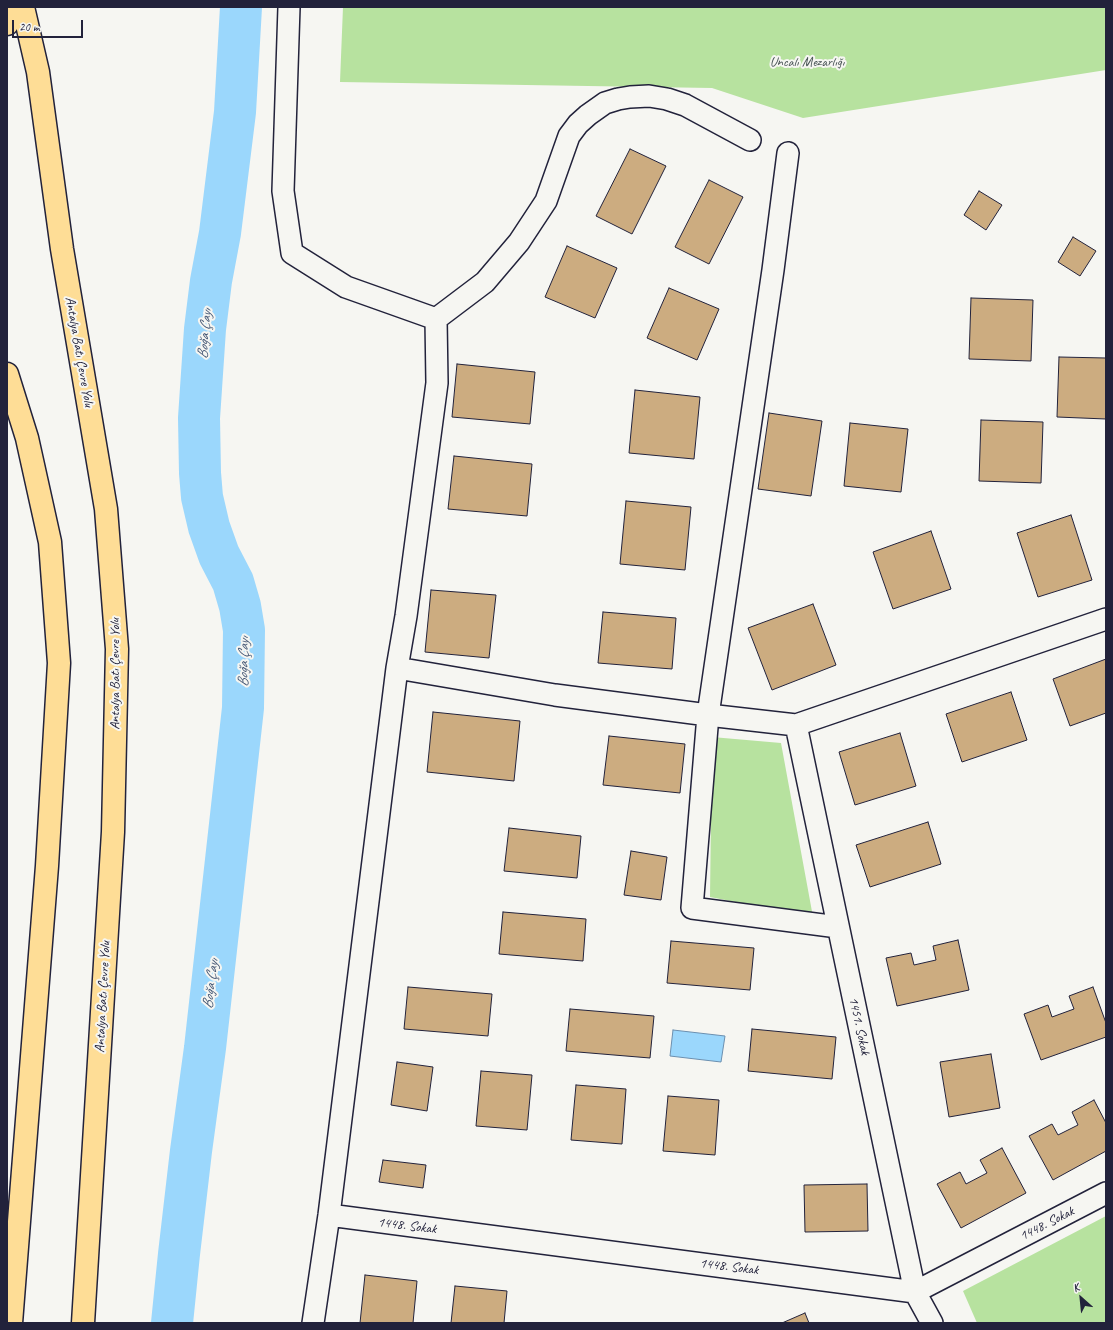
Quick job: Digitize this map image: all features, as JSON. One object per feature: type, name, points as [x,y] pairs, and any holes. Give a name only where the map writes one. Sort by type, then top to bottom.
[{"type":"highway","points":[[7,24],[15,7]]},
{"type":"highway","name":"Antalya Batı Çevre Yolu","points":[[23,7],[38,72],[62,249],[106,509],[117,649],[113,832],[83,1323]]},
{"type":"highway","points":[[7,374],[27,438],[50,542],[59,663],[47,866],[12,1323]]},
{"type":"street","points":[[289,7],[283,191],[292,253],[346,287],[436,319]]},
{"type":"street","points":[[436,319],[484,282],[519,242],[546,201],[569,136],[578,124],[605,103],[630,97],[649,96],[667,99],[685,105],[750,140]]},
{"type":"street","points":[[788,153],[771,286],[708,715],[692,908],[838,927]]},
{"type":"street","points":[[313,1323],[329,1215],[397,668],[407,608],[437,383],[436,319]]},
{"type":"street","points":[[397,668],[555,695],[796,725],[1106,619]]},
{"type":"street","name":"1451. Sokak","points":[[796,725],[915,1292],[932,1323]]},
{"type":"street","name":"1448. Sokak","points":[[329,1215],[915,1292],[1106,1193]]},
{"type":"green space","name":"Uncalı Mezarlığı","points":[[343,7],[1106,7],[1106,70],[803,118],[712,88],[340,82]]},
{"type":"green space","points":[[712,737],[781,743],[813,917],[710,897]]},
{"type":"green space","points":[[1106,1216],[1106,1323],[977,1323],[963,1291]]},
{"type":"water","points":[[673,1030],[725,1036],[721,1062],[670,1056]]},
{"type":"building","points":[[630,149],[666,166],[632,234],[596,216]]},
{"type":"building","points":[[709,180],[743,197],[709,264],[675,247]]},
{"type":"building","points":[[979,191],[1002,205],[986,230],[964,215]]},
{"type":"building","points":[[1073,237],[1096,251],[1080,276],[1058,262]]},
{"type":"building","points":[[567,246],[617,268],[595,318],[545,297]]},
{"type":"building","points":[[669,288],[719,309],[697,360],[647,338]]},
{"type":"building","points":[[971,298],[1033,300],[1031,361],[969,359]]},
{"type":"building","points":[[1059,357],[1106,358],[1106,419],[1057,417]]},
{"type":"building","points":[[457,364],[535,372],[530,424],[452,417]]},
{"type":"building","points":[[635,390],[700,397],[694,459],[629,453]]},
{"type":"building","points":[[769,413],[822,421],[811,496],[758,489]]},
{"type":"building","points":[[981,420],[1043,422],[1041,483],[979,481]]},
{"type":"building","points":[[850,423],[908,429],[901,492],[844,486]]},
{"type":"building","points":[[454,456],[532,464],[527,516],[448,509]]},
{"type":"building","points":[[626,501],[691,507],[685,570],[620,564]]},
{"type":"building","points":[[1071,515],[1092,580],[1038,597],[1017,533]]},
{"type":"building","points":[[931,531],[951,589],[893,609],[873,552]]},
{"type":"building","points":[[431,590],[496,595],[489,658],[425,652]]},
{"type":"building","points":[[813,604],[836,665],[772,690],[748,628]]},
{"type":"building","points":[[603,612],[676,618],[672,669],[598,663]]},
{"type":"building","points":[[1106,659],[1106,713],[1070,726],[1053,679]]},
{"type":"building","points":[[1011,692],[1027,740],[962,762],[946,714]]},
{"type":"building","points":[[433,712],[520,721],[514,781],[427,772]]},
{"type":"building","points":[[900,733],[916,786],[855,805],[839,752]]},
{"type":"building","points":[[609,736],[685,744],[680,793],[603,785]]},
{"type":"building","points":[[928,822],[941,864],[870,887],[856,845]]},
{"type":"building","points":[[509,828],[581,836],[577,878],[504,871]]},
{"type":"building","points":[[631,851],[667,857],[661,900],[624,895]]},
{"type":"building","points":[[503,912],[586,919],[583,961],[499,954]]},
{"type":"building","points":[[958,940],[969,990],[897,1006],[886,958],[911,953],[914,965],[936,960],[933,946]]},
{"type":"building","points":[[671,941],[754,948],[750,990],[667,983]]},
{"type":"building","points":[[408,987],[492,994],[488,1036],[404,1029]]},
{"type":"building","points":[[1093,987],[1106,1023],[1106,1037],[1041,1060],[1024,1014],[1048,1005],[1052,1017],[1074,1009],[1069,996]]},
{"type":"building","points":[[570,1009],[654,1016],[650,1058],[566,1051]]},
{"type":"building","points":[[752,1029],[836,1037],[832,1079],[748,1071]]},
{"type":"building","points":[[991,1054],[1000,1108],[949,1117],[940,1062]]},
{"type":"building","points":[[397,1062],[433,1067],[427,1111],[391,1105]]},
{"type":"building","points":[[481,1071],[532,1075],[527,1130],[476,1126]]},
{"type":"building","points":[[576,1085],[626,1089],[622,1144],[571,1140]]},
{"type":"building","points":[[668,1096],[719,1100],[715,1155],[663,1151]]},
{"type":"building","points":[[1094,1100],[1106,1123],[1106,1151],[1053,1180],[1029,1136],[1052,1124],[1058,1135],[1078,1125],[1072,1112]]},
{"type":"building","points":[[1002,1148],[1026,1193],[961,1228],[937,1184],[960,1172],[966,1184],[987,1173],[980,1160]]},
{"type":"building","points":[[383,1160],[426,1165],[423,1188],[379,1182]]},
{"type":"building","points":[[867,1184],[868,1231],[805,1232],[804,1185]]},
{"type":"building","points":[[365,1275],[417,1281],[413,1323],[360,1323]]},
{"type":"building","points":[[455,1286],[507,1291],[504,1323],[451,1323]]},
{"type":"building","points":[[805,1313],[809,1323],[782,1323]]},
{"type":"waterway","name":"Boğa Çayı","points":[[172,1323],[191,1151],[205,1048],[243,708],[244,630],[240,606],[233,582],[219,555],[209,527],[202,497],[199,418],[205,329],[211,281],[220,233],[235,112],[241,7]]}]
